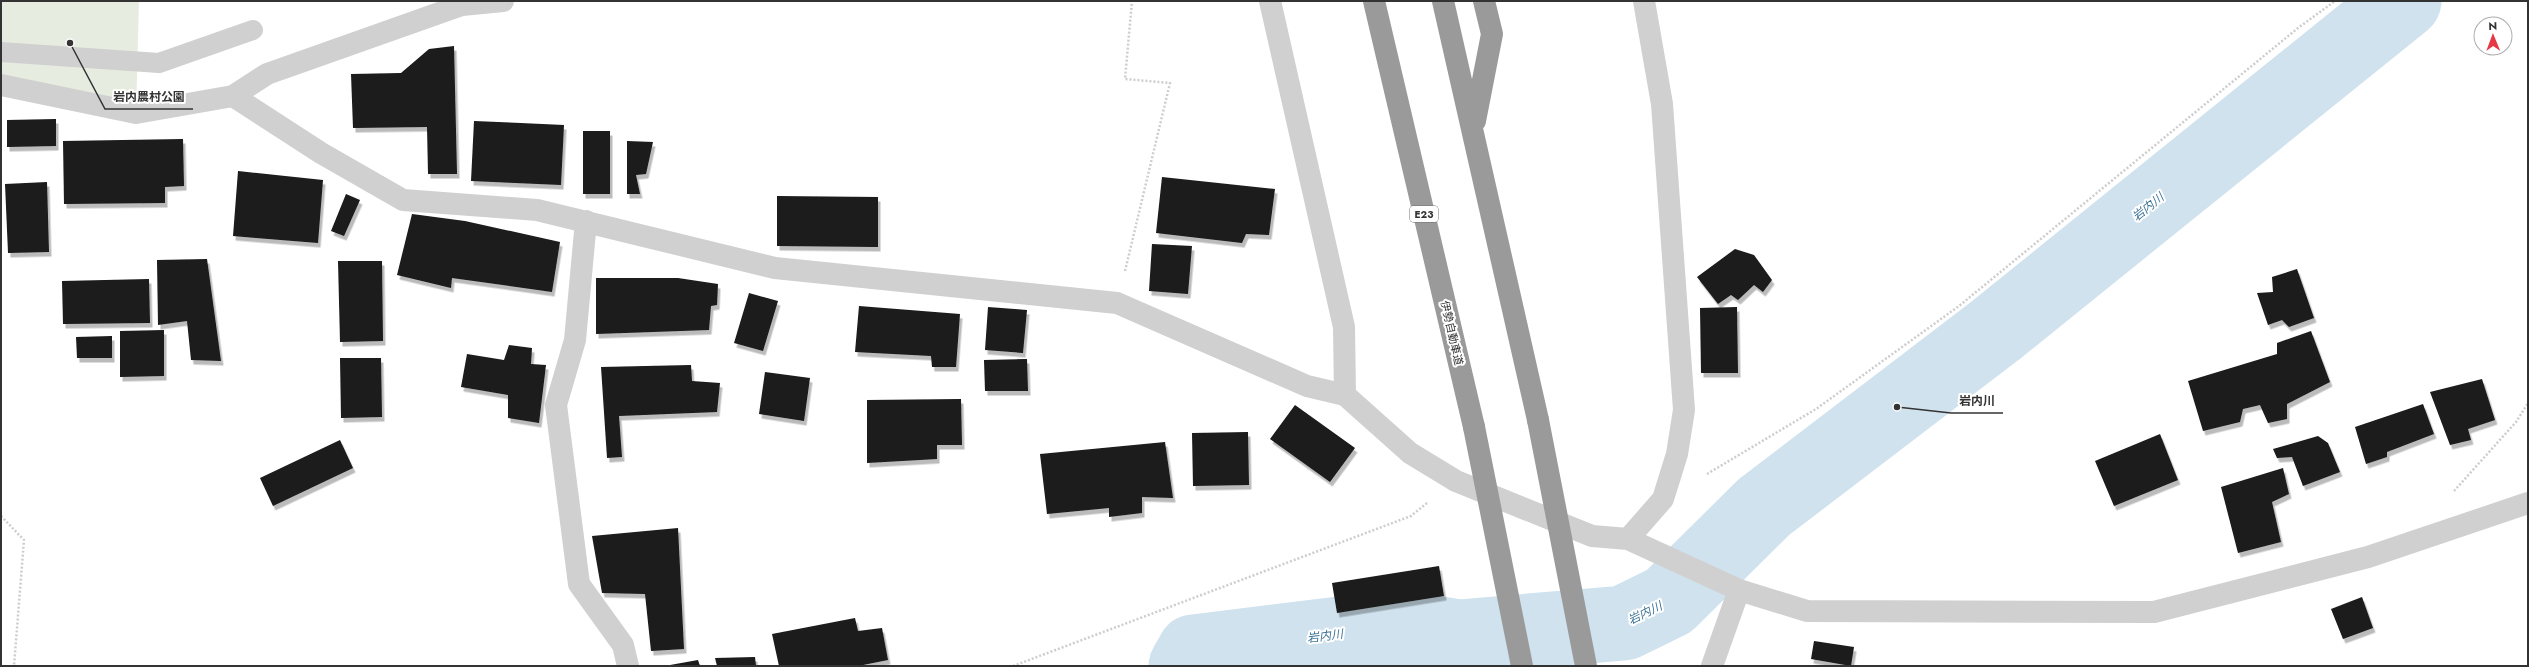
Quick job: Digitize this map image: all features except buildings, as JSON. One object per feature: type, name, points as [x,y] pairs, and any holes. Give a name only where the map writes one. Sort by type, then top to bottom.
[{"type":"highway","name":"伊勢自動車道","points":[[1374,1],[1474,427],[1522,666]]},
{"type":"highway","points":[[1443,1],[1538,420],[1586,666]]},
{"type":"highway","points":[[1473,129],[1492,34],[1484,1]]},
{"type":"street","points":[[1,85],[136,113],[233,96],[267,74],[462,5],[503,1]]},
{"type":"street","points":[[1270,1],[1344,326],[1346,395]]},
{"type":"street","points":[[1628,539],[1663,499],[1676,454],[1684,410],[1662,104],[1644,1]]},
{"type":"street","points":[[233,96],[321,153],[403,200],[537,210],[775,268],[1117,303],[1307,386],[1346,395],[1410,454],[1456,481],[1592,536],[1628,539],[1739,590],[1807,611],[2154,612],[2368,557],[2528,503]]},
{"type":"street","points":[[586,221],[575,340],[556,405],[579,584],[623,645],[628,666]]},
{"type":"street","points":[[1712,666],[1739,590]]},
{"type":"lane","points":[[1,52],[159,63],[253,30]]},
{"type":"path","points":[[1117,303],[1170,83],[1125,79],[1132,1]]},
{"type":"path","points":[[1663,499],[1816,409],[1959,306],[2280,43],[2335,1]]},
{"type":"path","points":[[2452,493],[2516,422],[2528,403]]},
{"type":"path","points":[[1013,666],[1411,516],[1456,481]]},
{"type":"path","points":[[1,516],[24,540],[14,666]]},
{"type":"shaded area","points":[[1,1],[139,1],[136,113],[1,85]]},
{"type":"waterway","name":"岩内川","points":[[1186,666],[1194,652],[1397,627],[1459,637],[1624,623],[1669,601],[1764,507],[1996,330],[2404,1]]},
{"type":"place","name":"岩内農村公園","points":[[70,43]]},
{"type":"place","name":"岩内川","points":[[1897,407]]}]
